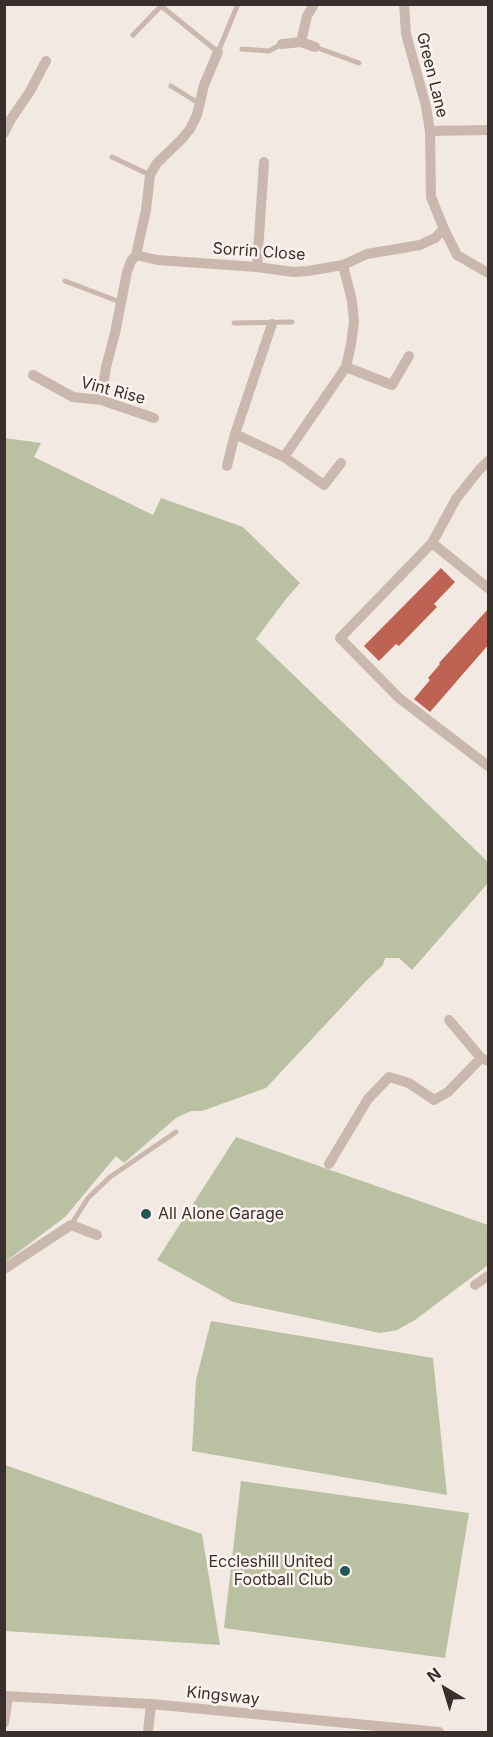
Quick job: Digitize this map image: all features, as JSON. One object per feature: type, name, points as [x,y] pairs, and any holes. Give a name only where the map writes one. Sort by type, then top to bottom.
[{"type":"street","points":[[301,42],[307,16],[314,4]]},
{"type":"street","name":"Green Lane","points":[[404,4],[406,34],[426,106],[430,131],[431,197],[458,255],[489,273]]},
{"type":"street","points":[[282,44],[301,42],[315,47]]},
{"type":"street","points":[[102,400],[106,367],[120,302],[127,272],[136,255],[146,210],[150,175],[158,163],[190,129],[200,104],[204,85],[218,52]]},
{"type":"street","points":[[4,133],[46,61]]},
{"type":"street","points":[[430,131],[489,130]]},
{"type":"street","points":[[257,267],[264,162]]},
{"type":"street","name":"Sorrin Close","points":[[136,255],[158,260],[308,272],[343,265],[367,254],[420,244],[435,238],[444,229]]},
{"type":"street","points":[[284,457],[346,367],[354,322],[352,301],[343,265]]},
{"type":"street","points":[[227,466],[235,434],[272,324]]},
{"type":"street","points":[[346,367],[392,385],[409,356]]},
{"type":"street","name":"Vint Rise","points":[[33,375],[73,397],[102,400],[154,418]]},
{"type":"street","points":[[235,434],[284,457],[324,485],[341,463]]},
{"type":"street","points":[[489,460],[478,470],[456,500],[432,543],[340,638],[399,698],[489,766]]},
{"type":"street","points":[[432,543],[489,588]]},
{"type":"street","points":[[329,1164],[368,1099],[388,1077],[409,1083],[434,1100],[448,1092],[485,1060],[449,1020]]},
{"type":"street","points":[[4,1269],[70,1225],[97,1235]]},
{"type":"street","points":[[475,1286],[489,1276]]},
{"type":"street","points":[[4,1723],[6,1696]]},
{"type":"street","name":"Kingsway","points":[[6,1696],[151,1704],[439,1732]]},
{"type":"street","points":[[148,1732],[151,1704]]},
{"type":"lane","points":[[133,35],[161,6],[218,52],[238,7]]},
{"type":"lane","points":[[242,49],[269,51],[282,44]]},
{"type":"lane","points":[[315,47],[360,63]]},
{"type":"lane","points":[[171,86],[200,104]]},
{"type":"lane","points":[[112,157],[150,175]]},
{"type":"lane","points":[[65,281],[120,302]]},
{"type":"lane","points":[[234,323],[292,322]]},
{"type":"lane","points":[[70,1225],[88,1198],[110,1177],[176,1132]]},
{"type":"green space","points":[[5,438],[41,443],[34,457],[153,515],[161,498],[243,527],[300,583],[256,639],[488,862],[488,883],[412,970],[399,958],[385,958],[383,965],[266,1088],[202,1111],[191,1111],[176,1118],[124,1163],[116,1156],[65,1217],[5,1262]]},
{"type":"green space","points":[[236,1137],[488,1225],[488,1265],[415,1320],[397,1330],[380,1333],[233,1302],[157,1260]]},
{"type":"green space","points":[[211,1321],[433,1358],[447,1495],[192,1451],[196,1380]]},
{"type":"green space","points":[[5,1465],[202,1534],[220,1645],[5,1631]]},
{"type":"green space","name":"Eccleshill United Football Club","points":[[241,1481],[469,1513],[445,1658],[224,1628]]},
{"type":"building","points":[[441,568],[455,582],[434,604],[437,607],[399,646],[396,644],[379,661],[364,646]]},
{"type":"building","points":[[489,608],[489,644],[430,712],[414,699],[430,680],[428,678],[439,663]]},
{"type":"place","name":"All Alone Garage","points":[[146,1214]]},
{"type":"place","name":"Eccleshill United Football Club","points":[[345,1571]]}]
